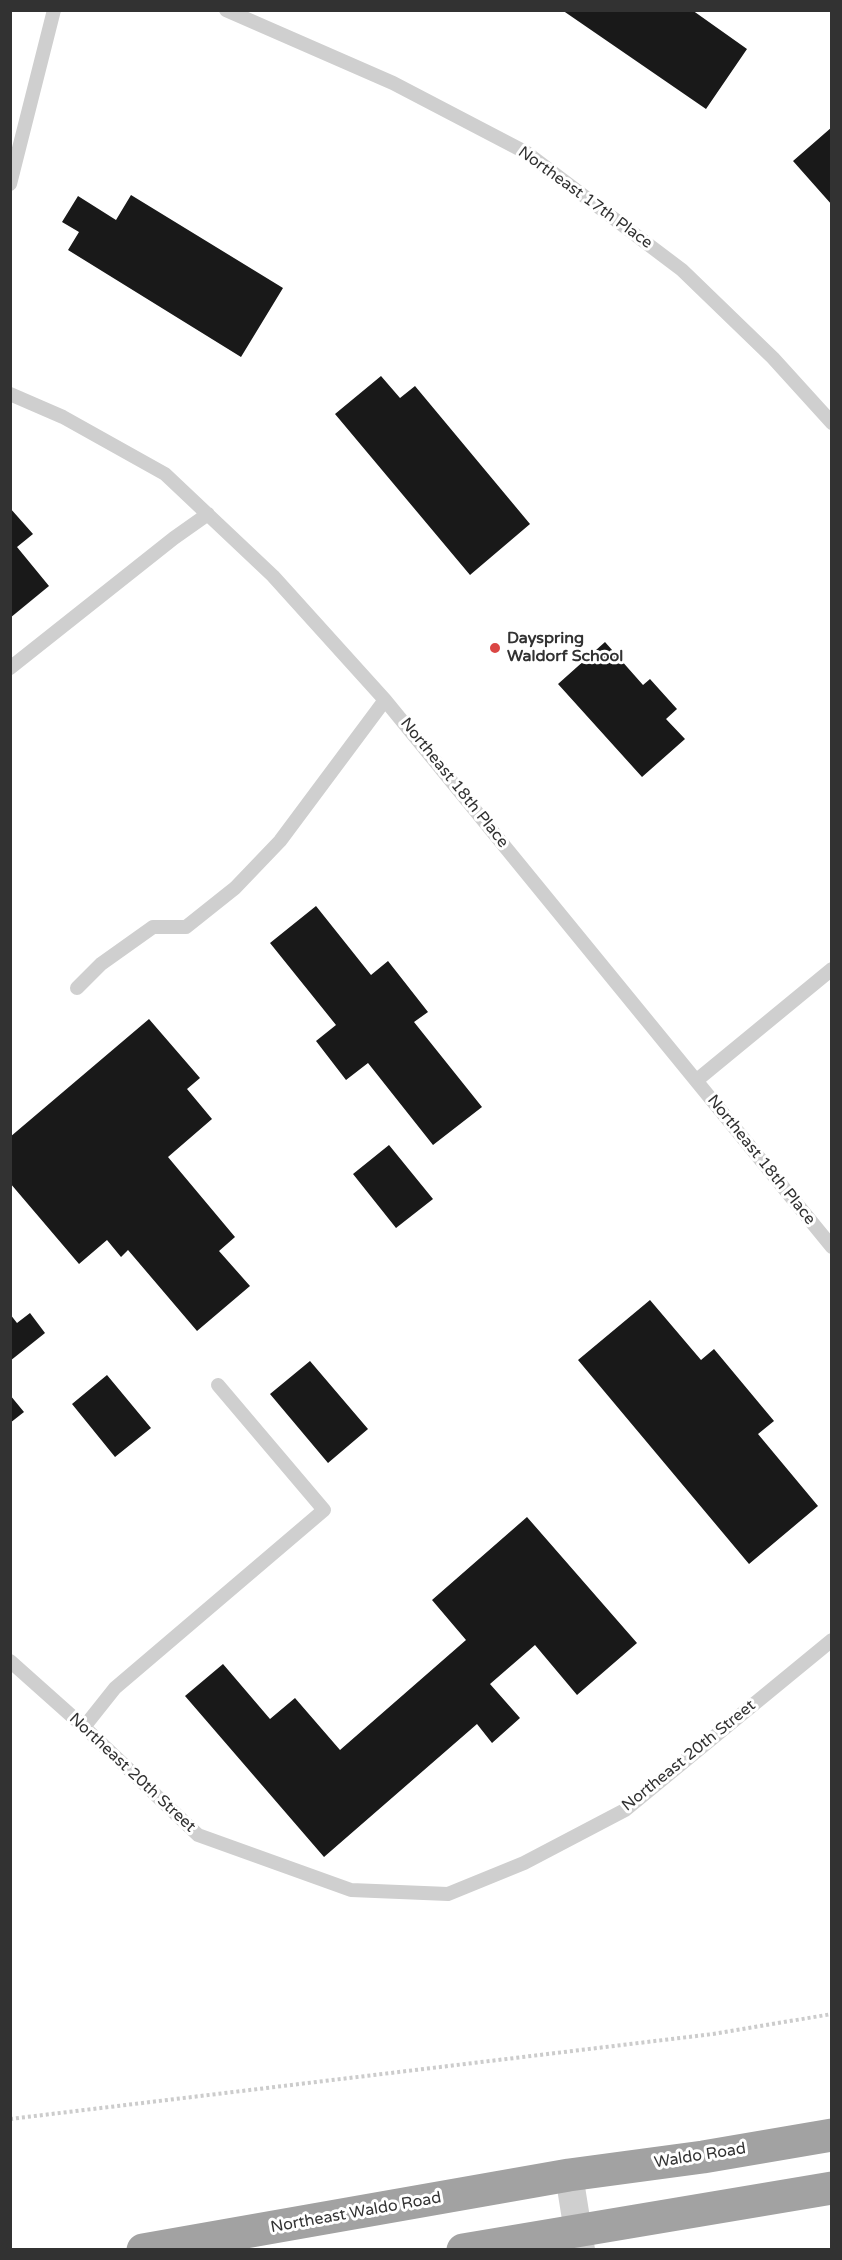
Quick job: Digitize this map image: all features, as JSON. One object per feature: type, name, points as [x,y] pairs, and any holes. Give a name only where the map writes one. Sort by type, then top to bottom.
[{"type":"highway","name":"Waldo Road","points":[[569,2175],[703,2157],[831,2135]]},
{"type":"highway","name":"Northeast Waldo Road","points":[[143,2250],[569,2175]]},
{"type":"highway","points":[[463,2250],[579,2239],[831,2188]]},
{"type":"street","points":[[569,2175],[579,2239]]},
{"type":"lane","points":[[10,184],[54,10]]},
{"type":"lane","name":"Northeast 17th Place","points":[[226,10],[393,83],[526,153],[682,270],[773,358],[831,423]]},
{"type":"lane","name":"Northeast 18th Place","points":[[10,394],[63,417],[165,474],[273,576],[385,700],[831,1247]]},
{"type":"lane","points":[[10,668],[174,538],[208,514]]},
{"type":"lane","points":[[77,988],[101,964],[153,927],[186,927],[235,888],[280,841],[385,700]]},
{"type":"lane","points":[[697,1080],[831,969]]},
{"type":"lane","points":[[84,1727],[114,1688],[324,1510],[218,1385]]},
{"type":"lane","name":"Northeast 20th Street","points":[[10,1661],[84,1727],[198,1835],[351,1890],[448,1894],[524,1863],[625,1810],[831,1640]]},
{"type":"path","points":[[10,2119],[712,2034],[831,2014]]},
{"type":"building","points":[[562,10],[692,10],[747,49],[706,109]]},
{"type":"building","points":[[832,127],[832,205],[793,161]]},
{"type":"building","points":[[131,195],[283,288],[241,357],[68,250],[79,232],[62,222],[78,196],[116,220]]},
{"type":"building","points":[[381,376],[400,398],[415,386],[530,524],[470,575],[335,414]]},
{"type":"building","points":[[10,508],[33,534],[17,547],[49,586],[10,618]]},
{"type":"building","points":[[605,642],[643,685],[650,679],[677,709],[666,719],[685,739],[642,777],[558,684]]},
{"type":"building","points":[[316,906],[371,975],[388,961],[428,1012],[414,1022],[482,1107],[433,1145],[368,1063],[346,1080],[316,1041],[336,1025],[270,943]]},
{"type":"building","points":[[149,1019],[200,1078],[187,1089],[212,1119],[168,1157],[235,1237],[219,1251],[250,1286],[197,1331],[128,1250],[121,1257],[107,1240],[79,1264],[10,1183],[10,1137]]},
{"type":"building","points":[[389,1145],[433,1199],[396,1228],[353,1174]]},
{"type":"building","points":[[650,1300],[701,1360],[714,1349],[774,1421],[758,1434],[818,1506],[749,1564],[578,1360]]},
{"type":"building","points":[[30,1313],[45,1333],[10,1361],[10,1314],[17,1323]]},
{"type":"building","points":[[310,1361],[368,1429],[328,1463],[270,1394]]},
{"type":"building","points":[[107,1375],[151,1428],[115,1457],[72,1404]]},
{"type":"building","points":[[10,1395],[24,1412],[10,1423]]},
{"type":"building","points":[[527,1517],[637,1643],[577,1695],[535,1645],[490,1684],[520,1718],[492,1743],[477,1724],[324,1857],[185,1696],[223,1664],[270,1719],[295,1698],[340,1750],[466,1640],[432,1600]]},
{"type":"place","name":"Dayspring Waldorf School","points":[[495,648]]}]
